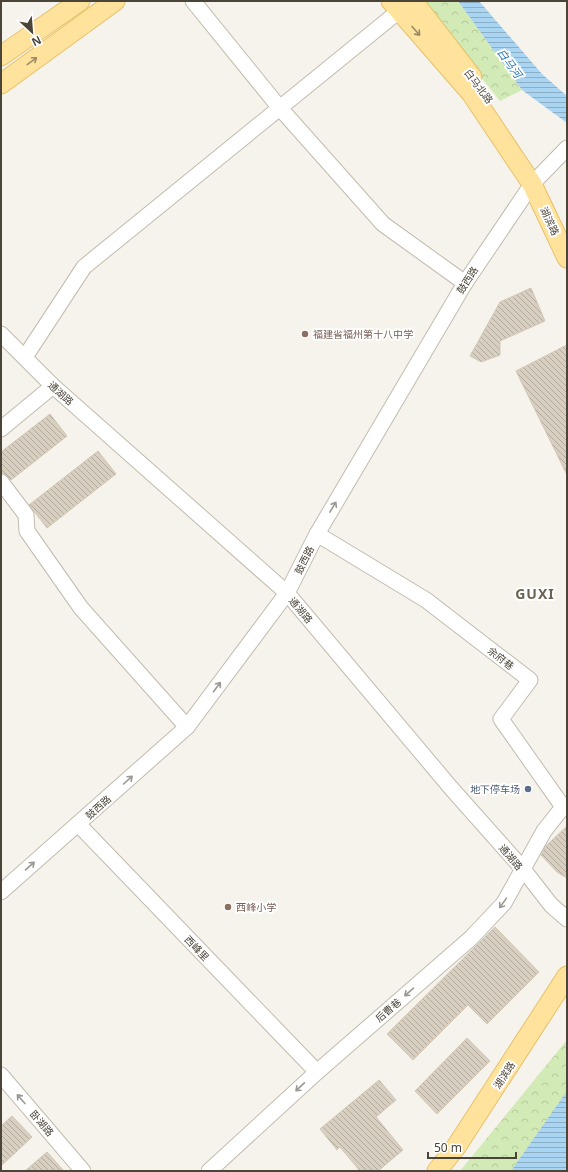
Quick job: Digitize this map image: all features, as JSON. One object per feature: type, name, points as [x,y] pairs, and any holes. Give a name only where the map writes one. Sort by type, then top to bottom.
[{"type":"main road","points":[[1,56],[80,1]]},
{"type":"main road","points":[[1,84],[115,1]]},
{"type":"main road","name":"白马北路","points":[[401,4],[482,90],[536,179]]},
{"type":"main road","name":"湖滨路","points":[[536,179],[567,230]]},
{"type":"main road","name":"湖滨路","points":[[536,179],[567,258]]},
{"type":"main road","name":"湖滨路","points":[[437,1171],[461,1141],[567,976]]},
{"type":"main road","name":"湖滨路","points":[[453,1171],[567,997]]},
{"type":"street","points":[[193,1],[279,107],[383,224],[465,283]]},
{"type":"street","points":[[25,357],[84,267],[279,107],[401,4]]},
{"type":"street","name":"鼓西路","points":[[1,892],[187,727],[287,593],[317,534],[465,283],[536,179],[566,150]]},
{"type":"street","name":"通湖路","points":[[1,334],[53,386],[287,593],[451,788],[552,904],[567,919]]},
{"type":"street","points":[[1,429],[53,386]]},
{"type":"street","points":[[1,482],[26,515],[27,531],[81,608],[187,727]]},
{"type":"street","name":"余府巷","points":[[317,534],[426,600],[530,680],[502,719],[563,807],[544,831]]},
{"type":"street","name":"西峰里","points":[[78,824],[317,1072]]},
{"type":"street","name":"后曹巷","points":[[209,1171],[317,1072],[471,938],[504,902],[544,831]]},
{"type":"street","name":"卧湖路","points":[[1,1075],[83,1171]]},
{"type":"green space","points":[[420,1],[458,1],[522,90],[500,101]]},
{"type":"green space","points":[[567,1039],[567,1171],[460,1171],[566,1041]]},
{"type":"water","name":"白马河","points":[[458,1],[479,1],[542,74],[567,96],[567,123],[522,90]]},
{"type":"water","points":[[567,1091],[567,1171],[511,1171]]},
{"type":"building","points":[[531,288],[545,321],[500,341],[500,355],[481,362],[470,356],[500,302]]},
{"type":"building","points":[[567,345],[567,475],[516,371]]},
{"type":"building","points":[[50,414],[67,436],[11,480],[5,474],[1,473],[1,452]]},
{"type":"building","points":[[98,451],[116,474],[47,528],[29,505]]},
{"type":"building","points":[[567,826],[567,878],[557,872],[541,855],[546,846]]},
{"type":"building","points":[[495,927],[539,972],[487,1024],[468,1005],[413,1060],[387,1034]]},
{"type":"building","points":[[467,1038],[490,1061],[437,1114],[415,1091]]},
{"type":"building","points":[[379,1080],[396,1100],[376,1117],[403,1150],[378,1171],[360,1171],[340,1147],[337,1150],[320,1129]]},
{"type":"building","points":[[12,1116],[32,1137],[1,1166],[1,1126]]},
{"type":"building","points":[[47,1152],[64,1171],[25,1171]]},
{"type":"place","name":"福建省福州第十八中学","points":[[305,334]]},
{"type":"place","name":"地下停车场","points":[[528,789]]},
{"type":"place","name":"西峰小学","points":[[228,907]]},
{"type":"district","name":"GUXI","points":[[535,593]]}]
